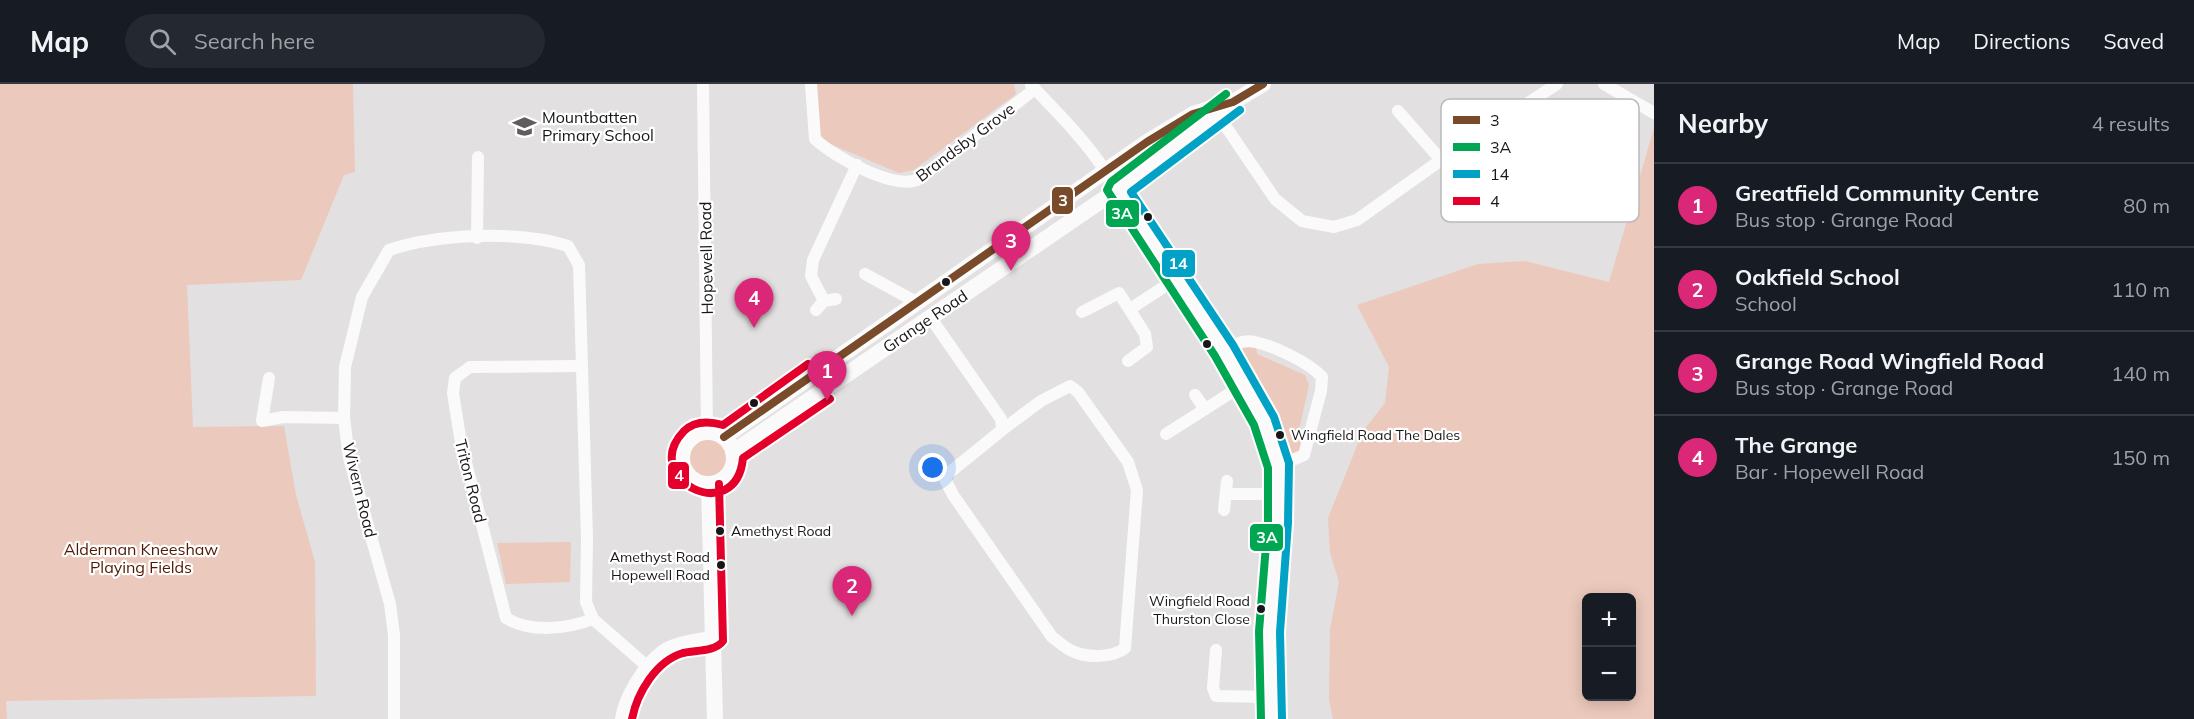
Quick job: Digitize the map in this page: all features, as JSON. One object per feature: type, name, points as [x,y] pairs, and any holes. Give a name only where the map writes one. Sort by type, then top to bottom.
[{"type":"street","name":"Hopewell Road","points":[[703,84],[707,432]]},
{"type":"street","name":"Brandsby Grove","points":[[811,84],[815,139],[825,149],[857,165],[892,181],[906,184],[917,180],[1032,87]]},
{"type":"street","points":[[1263,84],[1215,112],[1275,199],[1302,221],[1334,227],[1358,220],[1441,160],[1398,111]]},
{"type":"street","points":[[1534,99],[1557,84]]},
{"type":"street","points":[[1604,84],[1630,99]]},
{"type":"street","points":[[1032,87],[1091,150],[1106,172]]},
{"type":"street","points":[[1639,104],[1654,113]]},
{"type":"street","name":"Grange Road","points":[[728,445],[918,303],[1106,172],[1193,114],[1215,112]]},
{"type":"street","name":"Grange Road","points":[[728,445],[930,317],[1117,190],[1215,112]]},
{"type":"street","points":[[477,238],[478,157]]},
{"type":"street","points":[[825,303],[811,276],[813,260],[857,165]]},
{"type":"street","points":[[1117,190],[1224,350],[1264,421],[1279,465],[1269,632],[1272,719]]},
{"type":"street","name":"Wivern Road","points":[[394,719],[394,635],[390,604],[349,458],[344,418],[345,367],[362,297],[389,250],[418,240],[543,238],[568,246],[579,265],[580,366],[587,538],[585,603],[593,619]]},
{"type":"street","name":"Grange Road","points":[[865,274],[918,303]]},
{"type":"street","points":[[1130,309],[1176,279]]},
{"type":"street","points":[[1082,312],[1119,293],[1145,334],[1147,347],[1128,362]]},
{"type":"street","points":[[918,303],[1001,419],[1002,430]]},
{"type":"street","points":[[1224,350],[1243,341],[1255,341],[1313,367],[1322,377],[1321,391],[1304,455],[1279,465]]},
{"type":"street","name":"Triton Road","points":[[580,366],[470,367],[456,378],[453,393],[461,443],[506,618],[520,627],[575,626],[593,619]]},
{"type":"street","points":[[269,378],[262,421],[284,417],[344,418]]},
{"type":"street","points":[[1166,434],[1243,385]]},
{"type":"street","points":[[1070,386],[1078,392],[1128,462],[1137,490],[1125,648],[1117,655],[1087,655],[1071,651],[1052,637],[948,486],[944,477],[1002,430],[1041,401],[1070,386]]},
{"type":"street","points":[[1195,395],[1205,409]]},
{"type":"street","points":[[707,432],[728,445],[734,459],[728,474],[723,479],[709,484],[693,479],[687,474],[682,459],[683,450],[692,437],[707,432]]},
{"type":"street","points":[[709,484],[715,719]]},
{"type":"street","points":[[1224,510],[1227,488],[1277,494]]},
{"type":"street","points":[[593,619],[648,667]]},
{"type":"street","points":[[621,719],[622,709],[632,687],[663,650],[713,637]]},
{"type":"street","points":[[1216,650],[1213,688],[1216,696],[1270,698]]},
{"type":"green space","name":"Alderman Kneeshaw Playing Fields","points":[[0,84],[353,84],[355,172],[344,175],[301,280],[187,285],[193,427],[284,426],[296,495],[315,562],[316,696],[6,701],[7,719],[0,719]]},
{"type":"green space","points":[[815,84],[1014,84],[1016,94],[914,170],[899,173],[828,143],[820,136]]},
{"type":"green space","points":[[1654,128],[1654,719],[1333,719],[1329,699],[1330,629],[1339,582],[1330,553],[1328,518],[1363,431],[1385,403],[1389,367],[1357,305],[1478,264],[1525,261],[1609,282],[1627,222],[1639,222],[1639,179]]},
{"type":"green space","points":[[1245,345],[1256,345],[1257,354],[1305,375],[1309,385],[1299,430],[1307,433],[1297,454],[1289,456],[1283,454],[1272,415],[1235,353]]},
{"type":"green space","points":[[708,439],[721,445],[727,458],[721,471],[708,477],[695,471],[689,458],[695,445]]},
{"type":"green space","points":[[571,542],[570,582],[506,584],[497,543]]},
{"type":"transit line","name":"3","points":[[724,437],[1147,142],[1193,114],[1233,102],[1263,84]]},
{"type":"transit line","name":"3A","points":[[1226,94],[1111,182],[1107,190],[1215,356],[1254,425],[1268,468],[1268,521],[1259,631],[1261,719]]},
{"type":"transit line","name":"14","points":[[1240,110],[1131,192],[1233,345],[1274,417],[1289,463],[1288,523],[1280,632],[1282,719]]},
{"type":"transit line","name":"4","points":[[808,364],[723,425],[702,423],[692,425],[684,431],[673,449],[673,465],[681,479],[694,489],[709,493],[724,490],[737,479],[743,458],[830,399]]},
{"type":"transit line","name":"4","points":[[632,719],[643,689],[664,663],[683,653],[715,647],[723,641],[719,484]]},
{"type":"place","name":"Mountbatten Primary School","points":[[524,126]]},
{"type":"place","name":"Grange Road Wingfield Road","points":[[1011,271]]},
{"type":"place","name":"The Grange","points":[[754,328]]},
{"type":"place","name":"Greatfield Community Centre","points":[[827,401]]},
{"type":"place","name":"Wingfield Road The Dales","points":[[1280,435]]},
{"type":"place","name":"Amethyst Road","points":[[720,531]]},
{"type":"place","name":"Amethyst Road Hopewell Road","points":[[721,565]]},
{"type":"place","name":"Wingfield Road Thurston Close","points":[[1261,609]]},
{"type":"place","name":"Oakfield School","points":[[852,616]]}]
